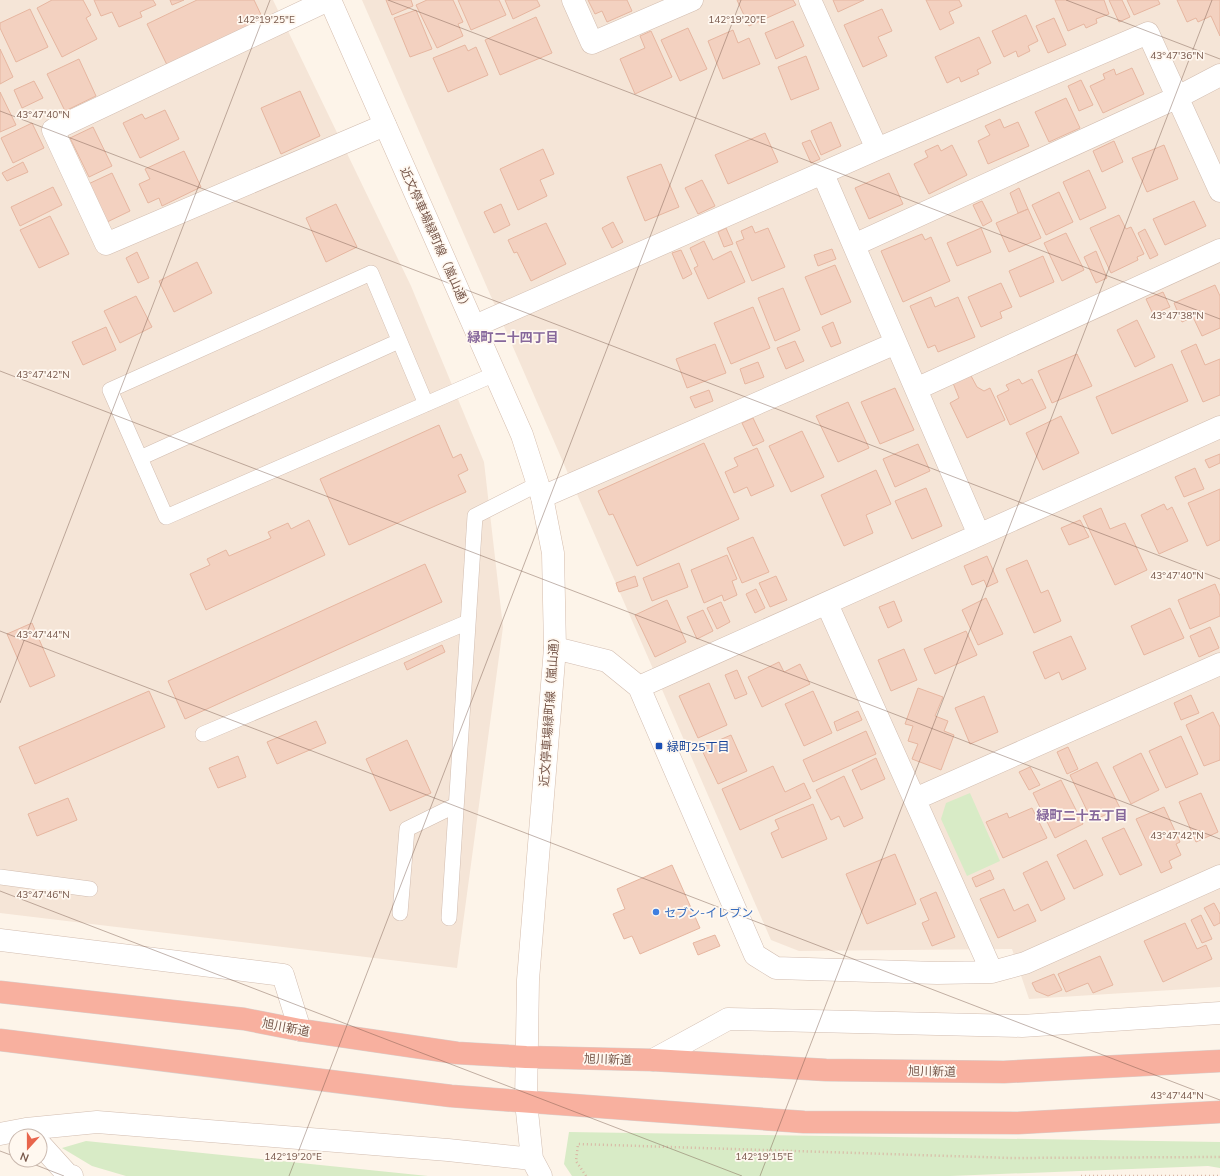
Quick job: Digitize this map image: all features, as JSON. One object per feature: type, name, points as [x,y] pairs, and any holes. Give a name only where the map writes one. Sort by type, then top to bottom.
[{"type":"highway","name":"旭川新道","points":[[0,992],[244,1019],[300,1030],[457,1053],[526,1057],[653,1060],[826,1070],[1004,1072],[1220,1061]]},
{"type":"highway","points":[[0,1040],[452,1096],[804,1122],[1018,1123],[1220,1112]]},
{"type":"street","name":"近文停車場緑町線（嵐山通）","points":[[329,0],[475,326],[522,435],[540,490],[553,553],[555,648],[528,980],[526,1102],[537,1167]]},
{"type":"street","points":[[329,0],[53,130],[56,137],[106,244],[385,125]]},
{"type":"street","points":[[573,0],[592,43],[692,0]]},
{"type":"street","points":[[810,0],[877,149]]},
{"type":"street","points":[[475,326],[877,149],[1148,33],[1220,191]]},
{"type":"street","points":[[854,245],[1178,97],[1220,75]]},
{"type":"street","points":[[823,174],[979,535]]},
{"type":"street","points":[[916,390],[1220,250]]},
{"type":"street","points":[[540,490],[896,343]]},
{"type":"street","points":[[639,687],[1220,427]]},
{"type":"street","points":[[827,604],[992,972]]},
{"type":"street","points":[[555,648],[607,661],[639,687],[755,955],[776,968],[937,974],[992,972],[1025,963],[1220,876]]},
{"type":"street","points":[[915,799],[1220,664]]},
{"type":"street","points":[[0,940],[283,975],[300,1030]]},
{"type":"street","points":[[653,1060],[728,1019],[1022,1026],[1220,1013]]},
{"type":"street","points":[[48,1133],[97,1122],[440,1149],[537,1167]]},
{"type":"street","points":[[48,1153],[68,1175],[72,1176]]},
{"type":"lane","points":[[426,404],[371,273],[110,390],[166,517],[496,374]]},
{"type":"lane","points":[[140,458],[400,341]]},
{"type":"lane","points":[[449,918],[475,516],[540,490]]},
{"type":"lane","points":[[203,734],[468,622]]},
{"type":"lane","points":[[400,913],[407,829],[456,805]]},
{"type":"lane","points":[[0,877],[90,889]]},
{"type":"path","points":[[586,1176],[576,1161],[578,1144],[1011,1158],[1220,1157]]},
{"type":"path","points":[[1081,1176],[1220,1176]]},
{"type":"shaded area","points":[[0,0],[273,0],[411,286],[484,462],[503,627],[457,968],[0,913]]},
{"type":"shaded area","points":[[362,0],[1220,0],[1220,987],[1029,999],[1012,949],[799,951],[771,940]]},
{"type":"green space","points":[[970,793],[1000,861],[967,876],[941,819],[946,803]]},
{"type":"green space","points":[[569,1132],[1220,1142],[1220,1168],[1208,1166],[950,1176],[572,1176],[564,1164]]},
{"type":"green space","points":[[86,1141],[428,1176],[126,1176],[92,1166],[62,1148]]},
{"type":"building","points":[[52,0],[83,0],[91,15],[86,18],[97,39],[62,57],[37,8]]},
{"type":"building","points":[[94,0],[153,0],[156,5],[140,12],[142,17],[119,27],[112,12],[101,16]]},
{"type":"building","points":[[170,0],[184,0],[172,5]]},
{"type":"building","points":[[197,0],[254,0],[264,21],[168,67],[147,24]]},
{"type":"building","points":[[386,0],[411,0],[413,6],[392,15]]},
{"type":"building","points":[[427,0],[453,0],[463,22],[458,24],[463,36],[437,48],[416,5]]},
{"type":"building","points":[[458,0],[499,0],[506,15],[471,30]]},
{"type":"building","points":[[505,0],[537,0],[540,6],[513,19]]},
{"type":"building","points":[[588,0],[627,0],[632,11],[607,22],[602,11],[595,14]]},
{"type":"building","points":[[737,0],[793,0],[796,5],[749,26]]},
{"type":"building","points":[[833,0],[864,0],[838,12]]},
{"type":"building","points":[[926,0],[959,0],[962,6],[949,12],[954,23],[940,30]]},
{"type":"building","points":[[1055,0],[1104,0],[1109,14],[1096,19],[1097,23],[1086,28],[1084,24],[1068,31]]},
{"type":"building","points":[[1109,0],[1122,0],[1130,17],[1119,22]]},
{"type":"building","points":[[1127,0],[1158,0],[1160,4],[1134,15]]},
{"type":"building","points":[[1177,0],[1220,0],[1220,36],[1211,16],[1198,22],[1196,18],[1187,22]]},
{"type":"building","points":[[30,9],[48,47],[16,62],[0,28],[0,23]]},
{"type":"building","points":[[882,9],[892,31],[878,37],[887,56],[863,67],[844,25]]},
{"type":"building","points":[[416,10],[432,49],[410,57],[394,18]]},
{"type":"building","points":[[1026,15],[1038,41],[1028,46],[1030,51],[1018,57],[1016,51],[1004,57],[992,31]]},
{"type":"building","points":[[536,17],[552,53],[500,75],[485,40]]},
{"type":"building","points":[[1054,18],[1066,45],[1048,53],[1036,26]]},
{"type":"building","points":[[793,21],[804,46],[776,59],[765,33]]},
{"type":"building","points":[[688,28],[707,69],[680,81],[661,40]]},
{"type":"building","points":[[733,30],[738,43],[749,38],[760,64],[723,79],[708,41]]},
{"type":"building","points":[[651,31],[672,77],[635,94],[620,59],[645,48],[640,36]]},
{"type":"building","points":[[979,37],[991,63],[977,70],[979,74],[961,82],[959,77],[947,83],[935,57]]},
{"type":"building","points":[[465,45],[468,51],[476,47],[488,75],[448,92],[433,58]]},
{"type":"building","points":[[0,49],[13,77],[0,84]]},
{"type":"building","points":[[806,56],[819,89],[791,100],[778,67]]},
{"type":"building","points":[[79,59],[96,96],[65,111],[47,74]]},
{"type":"building","points":[[1132,68],[1144,94],[1103,113],[1090,86],[1105,79],[1103,74],[1114,69],[1116,75]]},
{"type":"building","points":[[1081,80],[1093,105],[1079,111],[1068,86]]},
{"type":"building","points":[[34,81],[43,98],[22,108],[14,90]]},
{"type":"building","points":[[300,91],[320,136],[281,154],[261,108]]},
{"type":"building","points":[[0,92],[16,125],[0,132]]},
{"type":"building","points":[[1066,98],[1080,128],[1049,142],[1035,112]]},
{"type":"building","points":[[165,110],[179,139],[140,158],[123,123],[142,114],[145,119]]},
{"type":"building","points":[[1000,119],[1004,128],[1018,122],[1029,146],[988,164],[978,141],[990,135],[985,126]]},
{"type":"building","points":[[831,122],[841,146],[821,155],[811,131]]},
{"type":"building","points":[[32,123],[44,148],[13,163],[1,138]]},
{"type":"building","points":[[93,127],[112,166],[89,177],[70,138]]},
{"type":"building","points":[[765,133],[778,162],[728,184],[715,155]]},
{"type":"building","points":[[810,140],[820,159],[811,163],[802,143]]},
{"type":"building","points":[[1114,141],[1123,162],[1102,172],[1093,151]]},
{"type":"building","points":[[938,145],[941,151],[952,145],[967,175],[929,194],[914,164],[928,157],[925,151]]},
{"type":"building","points":[[1164,145],[1178,179],[1147,192],[1132,158]]},
{"type":"building","points":[[543,149],[554,174],[540,180],[547,196],[518,210],[500,169]]},
{"type":"building","points":[[184,151],[201,187],[162,206],[159,198],[148,203],[139,184],[150,179],[145,169]]},
{"type":"building","points":[[23,162],[28,172],[7,181],[2,173]]},
{"type":"building","points":[[661,164],[679,207],[645,221],[627,177]]},
{"type":"building","points":[[1089,170],[1106,208],[1080,220],[1063,182]]},
{"type":"building","points":[[112,173],[130,211],[105,223],[86,185]]},
{"type":"building","points":[[889,173],[903,204],[869,219],[855,188]]},
{"type":"building","points":[[702,180],[715,206],[698,214],[685,188]]},
{"type":"building","points":[[53,187],[62,205],[20,226],[11,207]]},
{"type":"building","points":[[1019,188],[1028,209],[1018,213],[1010,193]]},
{"type":"building","points":[[1059,192],[1073,222],[1046,235],[1032,205]]},
{"type":"building","points":[[982,201],[992,221],[983,226],[973,205]]},
{"type":"building","points":[[1194,201],[1206,226],[1165,245],[1153,219]]},
{"type":"building","points":[[336,204],[357,247],[326,262],[306,218]]},
{"type":"building","points":[[501,204],[510,225],[494,233],[484,212]]},
{"type":"building","points":[[1028,209],[1041,238],[1009,252],[996,223]]},
{"type":"building","points":[[1119,215],[1126,229],[1131,227],[1144,254],[1137,257],[1138,260],[1111,273],[1090,228]]},
{"type":"building","points":[[50,216],[69,254],[39,268],[20,230]]},
{"type":"building","points":[[613,222],[623,242],[612,248],[602,228]]},
{"type":"building","points":[[546,223],[566,264],[531,281],[517,252],[514,253],[508,240]]},
{"type":"building","points":[[752,226],[755,233],[768,228],[785,267],[752,281],[736,242],[744,239],[741,231]]},
{"type":"building","points":[[726,228],[733,244],[724,247],[718,232]]},
{"type":"building","points":[[981,228],[991,252],[957,266],[947,243]]},
{"type":"building","points":[[1145,229],[1158,255],[1150,259],[1138,233]]},
{"type":"building","points":[[1066,233],[1084,270],[1062,281],[1044,243]]},
{"type":"building","points":[[922,234],[925,240],[931,237],[950,281],[903,302],[881,251]]},
{"type":"building","points":[[704,241],[713,260],[731,251],[745,282],[708,299],[694,268],[698,266],[690,248]]},
{"type":"building","points":[[832,249],[836,259],[818,266],[814,255]]},
{"type":"building","points":[[681,250],[692,274],[683,279],[672,253]]},
{"type":"building","points":[[1096,251],[1107,278],[1096,283],[1084,257]]},
{"type":"building","points":[[137,252],[149,278],[138,283],[126,258]]},
{"type":"building","points":[[1043,256],[1054,282],[1020,297],[1009,271]]},
{"type":"building","points":[[197,262],[212,293],[174,312],[159,281]]},
{"type":"building","points":[[835,265],[851,302],[821,315],[805,277]]},
{"type":"building","points":[[1001,283],[1012,307],[1000,312],[1002,318],[981,327],[968,297]]},
{"type":"building","points":[[1215,285],[1220,296],[1220,328],[1202,336],[1193,317],[1182,322],[1174,303]]},
{"type":"building","points":[[783,288],[800,330],[775,341],[758,298]]},
{"type":"building","points":[[1163,292],[1170,307],[1153,314],[1146,299]]},
{"type":"building","points":[[136,296],[152,327],[120,343],[104,311]]},
{"type":"building","points":[[931,297],[935,307],[958,297],[975,337],[938,352],[935,345],[928,348],[910,306]]},
{"type":"building","points":[[753,307],[770,348],[731,364],[714,323]]},
{"type":"building","points":[[1137,320],[1155,357],[1135,367],[1117,330]]},
{"type":"building","points":[[833,322],[841,343],[831,347],[822,327]]},
{"type":"building","points":[[106,327],[116,350],[83,365],[72,342]]},
{"type":"building","points":[[795,341],[804,361],[786,369],[777,348]]},
{"type":"building","points":[[715,344],[726,373],[687,388],[676,359]]},
{"type":"building","points":[[1196,344],[1205,365],[1220,359],[1220,395],[1203,402],[1181,351]]},
{"type":"building","points":[[1077,354],[1092,386],[1052,403],[1038,371]]},
{"type":"building","points":[[758,362],[764,377],[745,384],[740,369]]},
{"type":"building","points":[[1172,364],[1188,401],[1112,434],[1096,397]]},
{"type":"building","points":[[970,374],[977,387],[984,391],[990,388],[1005,420],[967,438],[950,403],[959,398],[953,383]]},
{"type":"building","points":[[1019,379],[1022,384],[1032,379],[1046,408],[1010,425],[997,396],[1009,390],[1006,385]]},
{"type":"building","points":[[895,388],[914,430],[880,444],[861,402]]},
{"type":"building","points":[[709,390],[713,401],[695,408],[690,397]]},
{"type":"building","points":[[848,402],[869,448],[838,462],[816,416]]},
{"type":"building","points":[[1061,416],[1079,453],[1043,470],[1026,433]]},
{"type":"building","points":[[753,418],[764,441],[753,446],[742,423]]},
{"type":"building","points":[[439,425],[453,458],[461,454],[468,470],[458,475],[466,492],[349,545],[320,479]]},
{"type":"building","points":[[802,431],[824,477],[791,492],[769,446]]},
{"type":"building","points":[[704,443],[739,519],[637,566],[613,514],[609,515],[598,491]]},
{"type":"building","points":[[918,444],[930,471],[895,487],[883,459]]},
{"type":"building","points":[[757,448],[774,486],[751,496],[747,487],[734,493],[725,472],[738,466],[734,458]]},
{"type":"building","points":[[1220,454],[1220,463],[1209,468],[1205,460]]},
{"type":"building","points":[[1195,468],[1204,489],[1184,497],[1175,477]]},
{"type":"building","points":[[876,470],[891,504],[866,515],[873,533],[844,546],[821,495]]},
{"type":"building","points":[[926,488],[942,526],[912,539],[895,501]]},
{"type":"building","points":[[1220,489],[1220,540],[1207,546],[1188,503]]},
{"type":"building","points":[[1164,504],[1167,510],[1172,507],[1188,541],[1159,554],[1141,515]]},
{"type":"building","points":[[1101,508],[1110,529],[1125,523],[1147,570],[1115,585],[1083,516]]},
{"type":"building","points":[[309,520],[325,555],[206,610],[190,574],[210,565],[207,559],[226,550],[229,556],[271,538],[268,532],[288,523],[291,529]]},
{"type":"building","points":[[1080,520],[1089,537],[1069,545],[1061,528]]},
{"type":"building","points":[[753,537],[769,572],[742,583],[727,548]]},
{"type":"building","points":[[727,555],[737,579],[732,581],[737,595],[724,601],[722,595],[704,603],[691,570]]},
{"type":"building","points":[[987,556],[998,582],[987,587],[984,580],[972,585],[964,566]]},
{"type":"building","points":[[1027,560],[1041,593],[1048,590],[1061,621],[1034,633],[1006,569]]},
{"type":"building","points":[[679,563],[688,587],[652,601],[643,578]]},
{"type":"building","points":[[425,564],[442,602],[185,719],[168,681]]},
{"type":"building","points":[[635,576],[638,586],[619,592],[616,583]]},
{"type":"building","points":[[776,576],[787,600],[770,607],[759,583]]},
{"type":"building","points":[[1215,584],[1220,596],[1220,616],[1190,629],[1178,600]]},
{"type":"building","points":[[756,589],[765,608],[755,613],[746,594]]},
{"type":"building","points":[[986,598],[1003,634],[978,645],[962,610]]},
{"type":"building","points":[[667,600],[686,642],[655,657],[635,615]]},
{"type":"building","points":[[894,601],[902,621],[888,628],[879,607]]},
{"type":"building","points":[[721,602],[730,622],[717,629],[707,608]]},
{"type":"building","points":[[1170,608],[1184,638],[1144,655],[1131,626]]},
{"type":"building","points":[[703,610],[713,631],[697,639],[687,617]]},
{"type":"building","points":[[32,623],[55,676],[30,687],[7,634]]},
{"type":"building","points":[[1210,627],[1219,648],[1199,657],[1190,636]]},
{"type":"building","points":[[966,631],[977,655],[935,674],[924,649]]},
{"type":"building","points":[[1071,636],[1086,669],[1062,680],[1059,672],[1045,679],[1033,652]]},
{"type":"building","points":[[442,645],[445,652],[407,670],[404,663]]},
{"type":"building","points":[[904,649],[917,680],[891,691],[878,660]]},
{"type":"building","points":[[779,662],[784,672],[800,664],[810,684],[762,707],[748,677]]},
{"type":"building","points":[[737,670],[747,694],[735,699],[725,675]]},
{"type":"building","points":[[709,683],[727,725],[698,738],[679,696]]},
{"type":"building","points":[[918,688],[943,697],[935,716],[948,721],[944,731],[954,735],[941,770],[912,759],[918,744],[908,741],[913,726],[905,724]]},
{"type":"building","points":[[149,691],[165,727],[35,784],[19,747]]},
{"type":"building","points":[[813,691],[832,733],[804,746],[785,704]]},
{"type":"building","points":[[1191,695],[1199,713],[1181,720],[1174,703]]},
{"type":"building","points":[[984,696],[998,732],[970,744],[955,708]]},
{"type":"building","points":[[858,711],[862,720],[837,731],[834,722]]},
{"type":"building","points":[[1213,712],[1220,727],[1220,760],[1204,766],[1186,725]]},
{"type":"building","points":[[316,721],[326,743],[277,764],[267,742]]},
{"type":"building","points":[[866,731],[876,754],[813,782],[803,760]]},
{"type":"building","points":[[731,735],[747,771],[718,784],[701,748]]},
{"type":"building","points":[[1181,736],[1198,774],[1166,788],[1149,751]]},
{"type":"building","points":[[407,740],[431,793],[390,811],[366,759]]},
{"type":"building","points":[[1068,747],[1078,769],[1067,774],[1057,752]]},
{"type":"building","points":[[1141,753],[1159,790],[1131,804],[1113,767]]},
{"type":"building","points":[[238,756],[246,777],[218,788],[209,768]]},
{"type":"building","points":[[876,758],[885,779],[861,790],[852,770]]},
{"type":"building","points":[[1097,762],[1120,808],[1092,821],[1070,775]]},
{"type":"building","points":[[773,766],[785,792],[804,783],[811,798],[740,830],[722,789]]},
{"type":"building","points":[[1030,767],[1040,785],[1029,790],[1019,772]]},
{"type":"building","points":[[844,776],[863,818],[844,827],[839,816],[831,820],[816,790]]},
{"type":"building","points":[[1061,780],[1083,824],[1055,838],[1033,793]]},
{"type":"building","points":[[1201,793],[1218,832],[1196,842],[1179,802]]},
{"type":"building","points":[[68,798],[77,820],[37,836],[28,814]]},
{"type":"building","points":[[813,804],[827,839],[782,858],[771,833],[779,829],[775,820]]},
{"type":"building","points":[[1164,807],[1180,842],[1176,844],[1181,855],[1169,861],[1172,868],[1161,873],[1136,819]]},
{"type":"building","points":[[1032,808],[1047,838],[1003,858],[986,822],[1007,813],[1009,818]]},
{"type":"building","points":[[1124,828],[1142,865],[1120,875],[1102,838]]},
{"type":"building","points":[[1086,840],[1103,875],[1074,889],[1057,855]]},
{"type":"building","points":[[895,854],[916,904],[867,924],[846,874]]},
{"type":"building","points":[[1047,861],[1065,899],[1041,911],[1023,873]]},
{"type":"building","name":"セブン-イレブン","points":[[672,865],[700,928],[640,954],[632,936],[624,939],[613,914],[625,909],[617,889]]},
{"type":"building","points":[[990,870],[994,879],[976,887],[972,878]]},
{"type":"building","points":[[1004,889],[1014,911],[1028,904],[1036,921],[998,938],[980,899]]},
{"type":"building","points":[[936,892],[955,937],[932,946],[922,923],[929,920],[920,899]]},
{"type":"building","points":[[1214,903],[1220,914],[1220,923],[1214,926],[1204,908]]},
{"type":"building","points":[[1201,915],[1212,939],[1202,943],[1191,920]]},
{"type":"building","points":[[1185,923],[1197,949],[1206,945],[1212,959],[1163,982],[1144,941]]},
{"type":"building","points":[[715,935],[720,946],[698,955],[693,943]]},
{"type":"building","points":[[1100,956],[1113,985],[1093,993],[1088,983],[1066,992],[1058,974]]},
{"type":"building","points":[[1054,974],[1062,990],[1048,996],[1036,991],[1032,983]]},
{"type":"place","name":"緑町25丁目","points":[[659,746]]},
{"type":"place","name":"セブン-イレブン","points":[[656,912]]},
{"type":"district","name":"緑町二十四丁目","points":[[513,337]]},
{"type":"district","name":"緑町二十五丁目","points":[[1082,815]]}]
